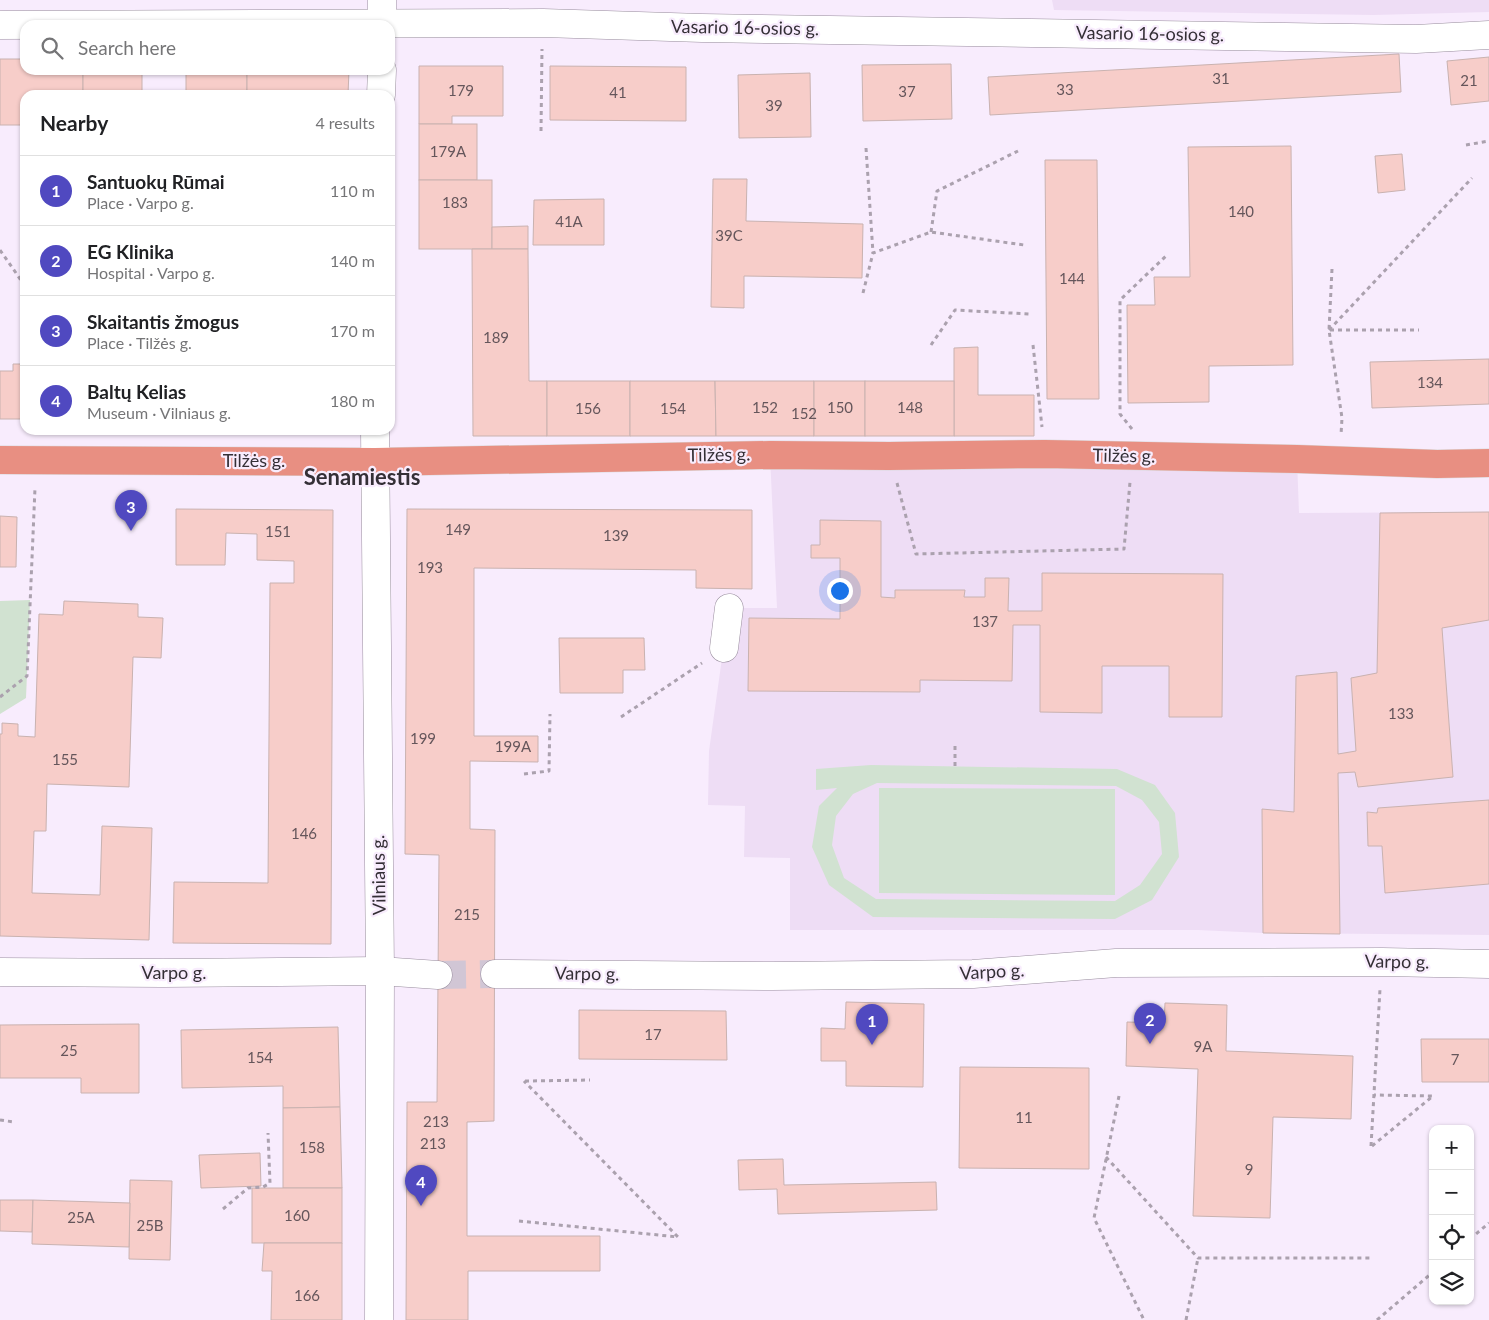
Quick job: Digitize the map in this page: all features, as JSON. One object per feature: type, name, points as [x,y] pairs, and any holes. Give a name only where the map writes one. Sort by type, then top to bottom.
[{"type":"highway","name":"Tilžės g.","points":[[0,460],[375,462],[770,454],[889,456],[1045,454],[1437,464],[1489,463]]},
{"type":"highway","name":"Tilžės g.","points":[[1437,464],[1473,476],[1489,478]]},
{"type":"street","points":[[382,0],[382,20]]},
{"type":"street","name":"Vasario 16-osios g.","points":[[395,25],[543,23],[712,28],[1416,39],[1489,35]]},
{"type":"street","name":"Vasario 16-osios g.","points":[[0,25],[20,25]]},
{"type":"street","points":[[381,90],[382,75]]},
{"type":"street","name":"Vilniaus g.","points":[[375,435],[380,971],[379,1320]]},
{"type":"street","points":[[724,648],[729,608]]},
{"type":"street","name":"Varpo g.","points":[[495,974],[773,976],[973,974],[1116,963],[1382,962],[1489,964]]},
{"type":"street","name":"Varpo g.","points":[[0,972],[380,971],[438,975]]},
{"type":"path","points":[[541,131],[543,23]]},
{"type":"path","points":[[1466,145],[1489,141]]},
{"type":"path","points":[[863,292],[873,253],[866,148]]},
{"type":"path","points":[[931,232],[936,191],[1018,151]]},
{"type":"path","points":[[1329,330],[1472,178]]},
{"type":"path","points":[[873,253],[931,232],[1024,245]]},
{"type":"path","points":[[0,250],[20,279]]},
{"type":"path","points":[[1132,429],[1120,414],[1120,300],[1168,254]]},
{"type":"path","points":[[1332,269],[1329,330],[1342,418]]},
{"type":"path","points":[[930,345],[955,310],[1029,314]]},
{"type":"path","points":[[1329,330],[1419,330]]},
{"type":"path","points":[[1033,345],[1045,454]]},
{"type":"path","points":[[889,456],[916,554],[1124,549],[1129,509],[1131,456]]},
{"type":"path","points":[[0,697],[27,676],[36,460]]},
{"type":"path","points":[[622,717],[724,648]]},
{"type":"path","points":[[524,774],[549,771],[550,714]]},
{"type":"path","points":[[955,743],[955,766]]},
{"type":"path","points":[[1374,1095],[1433,1096],[1371,1146],[1374,1095],[1382,962]]},
{"type":"path","points":[[520,1221],[678,1238],[524,1081],[590,1080]]},
{"type":"path","points":[[1119,1096],[1094,1218],[1144,1320]]},
{"type":"path","points":[[0,1120],[14,1122]]},
{"type":"path","points":[[223,1209],[248,1188],[263,1187],[270,1183],[268,1133]]},
{"type":"path","points":[[1106,1157],[1198,1258],[1370,1258]]},
{"type":"path","points":[[1474,1236],[1489,1223]]},
{"type":"path","points":[[1186,1320],[1198,1258]]},
{"type":"path","points":[[1376,1320],[1429,1275]]},
{"type":"shaded area","points":[[1052,0],[1489,0],[1489,12],[1374,15],[1054,10]]},
{"type":"shaded area","points":[[770,455],[1297,459],[1299,513],[1489,512],[1489,935],[1263,933],[1198,930],[790,930],[790,858],[744,857],[745,806],[708,805],[709,751],[729,608],[777,608]]},
{"type":"green space","points":[[30,600],[26,698],[0,714],[0,601]]},
{"type":"green space","points":[[871,765],[1117,769],[1155,785],[1175,813],[1179,857],[1152,900],[1115,919],[873,917],[829,885],[812,847],[819,806],[837,788],[816,790],[816,769]],"holes":[[[877,783],[1116,786],[1142,800],[1159,822],[1162,854],[1140,885],[1115,901],[876,899],[844,878],[832,845],[836,816],[853,794]]]},
{"type":"green space","points":[[879,788],[1115,789],[1115,895],[879,893]]},
{"type":"building","points":[[1399,54],[1401,92],[990,115],[988,77]]},
{"type":"building","points":[[1489,57],[1489,101],[1451,105],[1447,61]]},
{"type":"building","points":[[0,59],[20,59],[20,75],[83,75],[83,90],[20,90],[20,125],[0,125]]},
{"type":"building","points":[[951,64],[952,119],[863,121],[862,65]]},
{"type":"building","points":[[419,66],[503,66],[503,116],[452,116],[452,124],[419,124]]},
{"type":"building","points":[[550,66],[686,67],[686,121],[550,120]]},
{"type":"building","points":[[810,73],[811,137],[739,138],[738,75]]},
{"type":"building","points":[[83,75],[142,75],[142,90],[83,90]]},
{"type":"building","points":[[186,75],[247,75],[247,90],[186,90]]},
{"type":"building","points":[[247,75],[349,75],[348,90],[247,90]]},
{"type":"building","points":[[419,124],[477,124],[477,180],[419,180]]},
{"type":"building","points":[[1291,146],[1293,365],[1209,366],[1209,402],[1128,403],[1127,305],[1155,305],[1154,277],[1190,277],[1188,147]]},
{"type":"building","points":[[1402,154],[1405,190],[1378,193],[1375,156]]},
{"type":"building","points":[[1045,160],[1097,160],[1099,399],[1047,399]]},
{"type":"building","points":[[713,179],[747,179],[746,221],[863,224],[862,278],[744,276],[744,308],[711,307]]},
{"type":"building","points":[[419,180],[492,180],[492,249],[419,249]]},
{"type":"building","points":[[604,199],[604,245],[533,245],[534,200]]},
{"type":"building","points":[[528,226],[528,249],[492,249],[492,227]]},
{"type":"building","points":[[472,249],[528,249],[529,381],[547,381],[547,436],[473,436]]},
{"type":"building","points":[[978,347],[978,395],[1034,395],[1034,436],[954,436],[954,348]]},
{"type":"building","points":[[1489,359],[1489,404],[1372,408],[1370,362]]},
{"type":"building","points":[[13,364],[20,364],[20,419],[0,419],[0,371],[13,371]]},
{"type":"building","points":[[547,381],[630,381],[630,436],[547,436]]},
{"type":"building","points":[[630,381],[715,381],[716,436],[630,436]]},
{"type":"building","points":[[715,381],[814,381],[814,436],[716,436]]},
{"type":"building","points":[[814,381],[865,381],[865,436],[814,436]]},
{"type":"building","points":[[865,381],[954,381],[954,436],[865,436]]},
{"type":"building","points":[[176,509],[333,510],[331,944],[173,943],[174,882],[268,883],[270,583],[294,583],[294,561],[257,560],[257,534],[226,533],[225,565],[176,565]]},
{"type":"building","points":[[407,509],[752,510],[752,589],[696,588],[696,570],[474,568],[474,736],[538,736],[538,762],[470,761],[470,829],[495,830],[494,1121],[467,1122],[467,1236],[600,1236],[600,1271],[468,1271],[468,1320],[406,1320],[407,1102],[437,1102],[439,855],[405,854]]},
{"type":"building","points":[[1489,512],[1489,620],[1442,628],[1453,777],[1358,787],[1355,772],[1338,773],[1340,934],[1263,933],[1262,809],[1294,812],[1296,676],[1337,672],[1338,754],[1356,751],[1351,678],[1377,673],[1380,513]]},
{"type":"building","points":[[0,516],[17,517],[16,567],[0,567]]},
{"type":"building","points":[[820,520],[881,521],[881,597],[895,598],[895,590],[965,590],[964,597],[985,597],[985,578],[1009,578],[1008,611],[1042,611],[1042,573],[1223,574],[1222,717],[1169,717],[1169,666],[1102,666],[1102,713],[1040,712],[1040,625],[1013,625],[1012,681],[920,680],[920,692],[748,691],[749,618],[840,619],[840,558],[811,558],[811,545],[820,545]]},
{"type":"building","points":[[64,601],[138,604],[138,617],[163,618],[161,658],[133,657],[129,787],[47,784],[46,831],[34,831],[32,893],[100,895],[102,826],[152,828],[149,940],[0,936],[0,734],[2,734],[2,723],[18,724],[18,736],[35,737],[39,614],[63,615]]},
{"type":"building","points":[[559,638],[644,638],[645,670],[623,670],[623,693],[560,693]]},
{"type":"building","points":[[1489,800],[1489,884],[1385,893],[1382,846],[1368,846],[1367,812],[1377,813],[1378,808]]},
{"type":"building","points":[[846,1002],[924,1004],[923,1087],[846,1086],[846,1061],[821,1061],[821,1028],[845,1029]]},
{"type":"building","points":[[1165,1003],[1227,1005],[1226,1051],[1353,1056],[1351,1119],[1273,1117],[1270,1218],[1193,1216],[1198,1069],[1126,1066],[1127,1022],[1164,1023]]},
{"type":"building","points":[[579,1010],[726,1011],[727,1060],[579,1059]]},
{"type":"building","points":[[139,1024],[139,1093],[81,1093],[81,1078],[0,1078],[0,1025]]},
{"type":"building","points":[[338,1027],[340,1107],[283,1108],[283,1086],[182,1088],[181,1030]]},
{"type":"building","points":[[1421,1039],[1489,1039],[1489,1082],[1422,1082]]},
{"type":"building","points":[[960,1067],[1089,1068],[1089,1169],[959,1168]]},
{"type":"building","points":[[340,1107],[342,1188],[283,1188],[283,1108]]},
{"type":"building","points":[[260,1153],[261,1186],[201,1188],[199,1155]]},
{"type":"building","points":[[783,1159],[784,1185],[936,1182],[937,1210],[778,1214],[777,1189],[739,1190],[738,1160]]},
{"type":"building","points":[[130,1180],[172,1181],[170,1260],[129,1259]]},
{"type":"building","points":[[252,1188],[342,1188],[342,1243],[252,1243]]},
{"type":"building","points":[[0,1200],[33,1200],[32,1232],[0,1231]]},
{"type":"building","points":[[33,1200],[130,1203],[129,1247],[32,1244]]},
{"type":"building","points":[[264,1243],[342,1243],[342,1320],[271,1320],[272,1271],[262,1271]]},
{"type":"tunnel","points":[[438,975],[495,974]]},
{"type":"place","name":"Skaitantis žmogus","points":[[131,531]]},
{"type":"place","name":"EG Klinika","points":[[1150,1044]]},
{"type":"place","name":"Santuokų Rūmai","points":[[872,1045]]},
{"type":"place","name":"Baltų Kelias","points":[[421,1206]]},
{"type":"district","name":"Senamiestis","points":[[362,477]]}]
